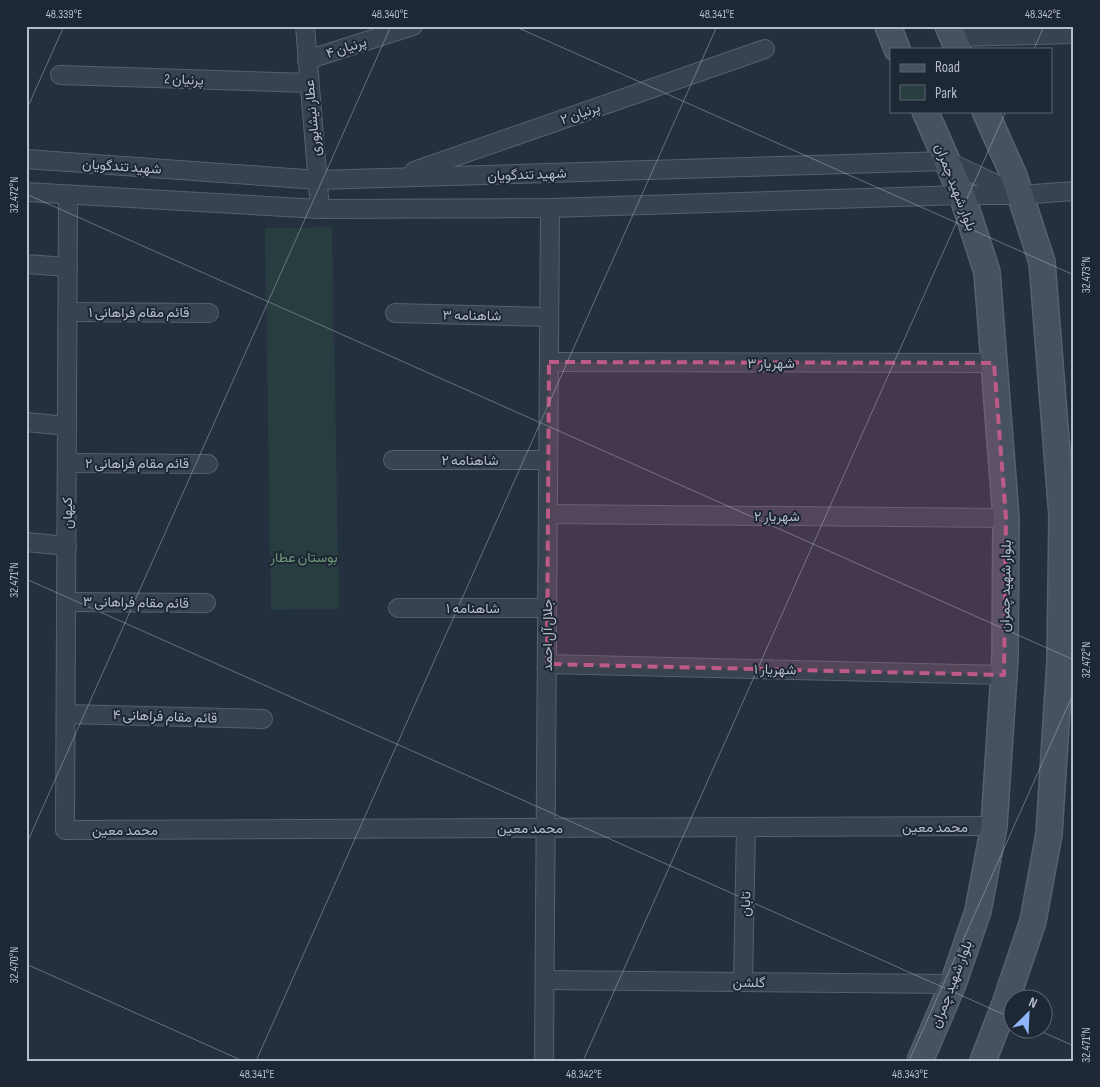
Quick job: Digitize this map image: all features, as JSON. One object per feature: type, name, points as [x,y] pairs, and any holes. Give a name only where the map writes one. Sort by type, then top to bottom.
[{"type":"main road","points":[[888,26],[897,48]]},
{"type":"main road","name":"بلوار شهید چمران","points":[[920,1061],[953,984],[978,911],[994,826],[1004,675],[1006,518],[986,272],[962,195],[925,112]]},
{"type":"main road","points":[[983,1061],[1005,1004],[1033,921],[1049,834],[1060,661],[1062,516],[1042,262],[1014,176],[985,112]]},
{"type":"street","name":"عطار نیشابوری","points":[[305,26],[320,209]]},
{"type":"street","name":"پرنیان ۴","points":[[307,60],[413,26]]},
{"type":"street","points":[[953,37],[1074,34]]},
{"type":"street","name":"پرنیان ۲","points":[[396,178],[765,49]]},
{"type":"street","name":"پرنیان 2","points":[[60,75],[309,83]]},
{"type":"street","name":"شهید تندگویان","points":[[26,159],[318,180],[947,161],[1020,195]]},
{"type":"street","name":"شهید تندگویان","points":[[26,192],[320,209],[550,208],[962,195],[1020,195],[1074,191]]},
{"type":"street","name":"کیهان","points":[[65,830],[68,195]]},
{"type":"street","name":"جلال آل احمد","points":[[544,1061],[550,208]]},
{"type":"street","points":[[26,264],[68,266]]},
{"type":"street","name":"قائم مقام فراهانی ۱","points":[[68,312],[209,312]]},
{"type":"street","name":"شاهنامه ۳","points":[[395,313],[549,317]]},
{"type":"street","name":"شهریار ۳","points":[[548,362],[994,363]]},
{"type":"street","points":[[26,422],[67,426]]},
{"type":"street","name":"شاهنامه ۲","points":[[393,460],[548,460]]},
{"type":"street","name":"قائم مقام فراهانی ۲","points":[[67,463],[208,464]]},
{"type":"street","name":"شهریار ۲","points":[[548,514],[1006,518]]},
{"type":"street","points":[[26,542],[66,546]]},
{"type":"street","name":"قائم مقام فراهانی ۳","points":[[66,602],[206,603]]},
{"type":"street","name":"شاهنامه ۱","points":[[398,608],[547,608]]},
{"type":"street","name":"شهریار ۱","points":[[547,664],[1004,675]]},
{"type":"street","name":"قائم مقام فراهانی ۴","points":[[66,714],[263,719]]},
{"type":"street","name":"محمد معین","points":[[65,830],[994,826]]},
{"type":"street","name":"تابان","points":[[743,982],[746,827]]},
{"type":"street","name":"گلشن","points":[[545,980],[953,984]]},
{"type":"highlighted area","points":[[549,362],[994,363],[1006,518],[1004,675],[547,664]]},
{"type":"green space","name":"بوستان عطار","points":[[332,227],[339,609],[271,610],[265,228]]}]
